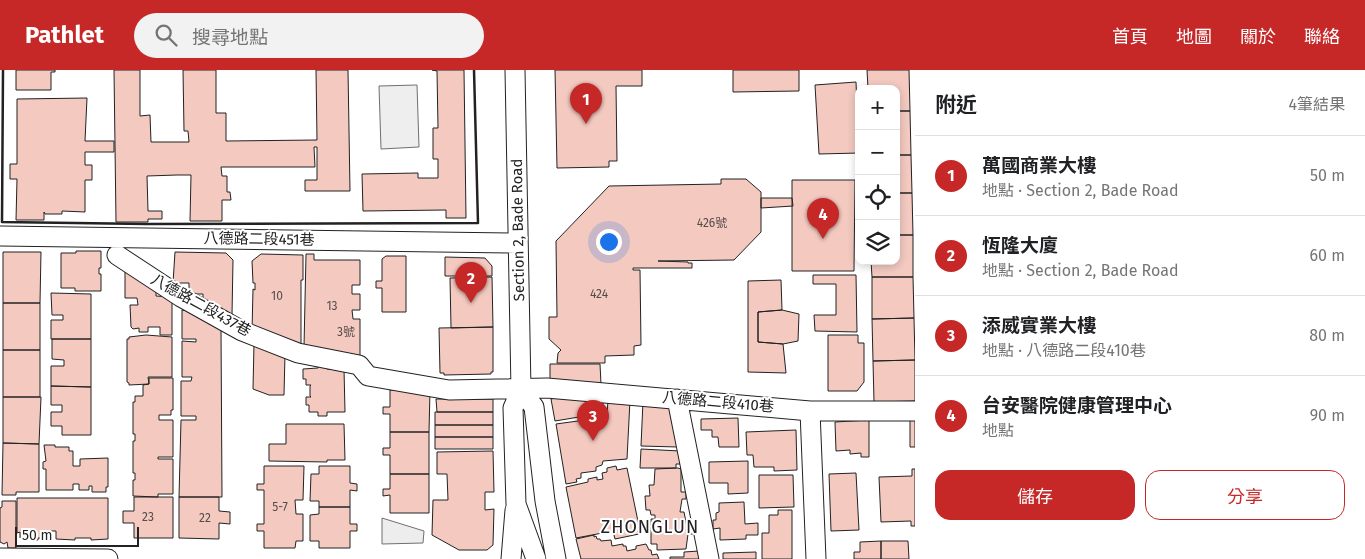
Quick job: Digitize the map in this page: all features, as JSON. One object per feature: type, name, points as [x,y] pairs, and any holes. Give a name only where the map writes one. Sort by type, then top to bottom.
[{"type":"street","name":"Section 2, Bade Road","points":[[515,70],[521,390],[514,408],[516,504],[536,559]]},
{"type":"street","name":"八德路二段451巷","points":[[0,236],[518,242]]},
{"type":"street","name":"八德路二段437巷","points":[[118,255],[181,298],[242,331],[298,353],[360,365],[368,376],[449,390],[521,390]]},
{"type":"street","name":"八德路二段410巷","points":[[521,390],[547,388],[810,411],[915,411]]},
{"type":"street","points":[[521,390],[534,407],[545,501],[556,559]]},
{"type":"street","points":[[677,399],[709,559]]},
{"type":"street","points":[[810,411],[816,559]]},
{"type":"street","points":[[511,559],[516,504]]},
{"type":"street","points":[[0,558],[108,559]]},
{"type":"shaded area","points":[[417,85],[419,147],[381,149],[379,86]]},
{"type":"shaded area","points":[[382,518],[424,531],[423,543],[382,544]]},
{"type":"building","points":[[16,70],[55,70],[55,72],[51,72],[51,90],[16,90]]},
{"type":"building","points":[[114,70],[140,70],[140,116],[150,115],[151,142],[189,142],[188,131],[184,131],[183,70],[216,70],[216,113],[226,113],[226,141],[317,140],[316,70],[348,70],[350,191],[305,191],[305,180],[317,180],[317,147],[314,147],[315,167],[221,167],[222,176],[227,176],[227,192],[230,192],[231,200],[222,200],[222,221],[190,221],[191,175],[177,175],[147,176],[148,211],[162,211],[162,219],[148,219],[148,222],[116,222]]},
{"type":"building","points":[[432,70],[464,70],[466,218],[446,218],[446,210],[363,211],[362,174],[418,173],[418,178],[438,178],[438,159],[433,159],[433,128],[438,128],[437,71]]},
{"type":"building","points":[[555,70],[642,70],[642,86],[616,86],[617,161],[609,161],[609,167],[557,168]]},
{"type":"building","points":[[733,70],[799,70],[799,91],[733,92]]},
{"type":"building","points":[[867,70],[909,70],[910,111],[900,111],[900,85],[868,85]]},
{"type":"building","points":[[856,82],[855,153],[819,154],[815,85]]},
{"type":"building","points":[[87,98],[85,141],[114,141],[114,152],[85,152],[85,165],[92,165],[92,180],[85,180],[85,212],[62,211],[62,214],[45,214],[44,212],[44,220],[16,220],[17,179],[10,179],[10,164],[17,164],[17,99]]},
{"type":"building","points":[[900,111],[910,111],[911,155],[900,155]]},
{"type":"building","points":[[900,155],[911,155],[912,193],[900,193]]},
{"type":"building","points":[[721,179],[746,179],[761,192],[761,232],[734,260],[658,261],[688,262],[692,263],[692,268],[633,268],[633,270],[640,270],[641,345],[634,346],[634,355],[605,356],[605,363],[557,363],[558,353],[561,350],[549,339],[549,317],[557,317],[556,241],[609,186],[721,184]]},
{"type":"building","points":[[792,180],[855,180],[854,271],[792,271]]},
{"type":"building","points":[[900,193],[912,193],[913,235],[900,235]]},
{"type":"building","points":[[761,198],[792,198],[793,206],[761,208]]},
{"type":"building","points":[[900,235],[913,235],[913,277],[872,277],[871,265],[900,265]]},
{"type":"building","points":[[76,251],[101,251],[99,274],[101,274],[101,291],[75,291],[75,288],[61,288],[61,253],[76,253]]},
{"type":"building","points":[[3,252],[41,252],[40,303],[3,303]]},
{"type":"building","points":[[175,252],[226,253],[233,260],[232,315],[203,302],[203,294],[189,294],[189,283],[173,283]]},
{"type":"building","points":[[261,254],[303,255],[301,347],[252,331],[253,289],[255,290],[255,283],[253,283],[252,261]]},
{"type":"building","points":[[306,254],[314,254],[314,260],[360,260],[360,285],[352,285],[352,294],[360,294],[360,310],[352,310],[353,319],[360,319],[360,357],[304,347]]},
{"type":"building","points":[[386,256],[406,256],[406,312],[382,312],[382,288],[376,288],[376,281],[382,281],[382,259]]},
{"type":"building","points":[[445,257],[485,258],[492,266],[492,276],[445,276]]},
{"type":"building","points":[[125,272],[131,272],[156,287],[156,296],[172,297],[172,335],[160,335],[160,327],[148,327],[148,332],[139,332],[139,328],[133,329],[131,327],[130,305],[138,305],[137,298],[125,298]]},
{"type":"building","points":[[813,275],[856,275],[857,332],[815,331],[814,315],[836,315],[836,284],[813,284]]},
{"type":"building","points":[[492,277],[493,327],[451,328],[450,278]]},
{"type":"building","points":[[872,277],[913,277],[914,318],[872,319]]},
{"type":"building","points":[[781,280],[782,310],[758,312],[758,342],[783,344],[786,373],[748,372],[748,281]]},
{"type":"building","points":[[51,293],[91,294],[91,339],[51,339],[51,320],[63,320],[63,315],[52,315]]},
{"type":"building","points":[[3,303],[40,303],[40,350],[3,350]]},
{"type":"building","points":[[182,310],[190,311],[190,313],[194,313],[209,321],[209,324],[214,324],[221,328],[222,497],[179,497],[181,420],[196,420],[196,416],[181,416],[181,381],[191,381],[192,377],[182,377],[182,341],[196,342],[196,339],[182,339]]},
{"type":"building","points":[[782,310],[799,314],[798,341],[783,344],[758,342],[758,312]]},
{"type":"building","points":[[914,318],[915,360],[873,361],[872,319]]},
{"type":"building","points":[[493,327],[493,372],[491,374],[444,375],[444,373],[440,373],[439,328]]},
{"type":"building","points":[[146,335],[172,337],[172,377],[148,377],[149,384],[129,385],[127,382],[127,339],[129,337]]},
{"type":"building","points":[[828,335],[858,335],[858,343],[864,343],[864,382],[857,391],[828,391]]},
{"type":"building","points":[[52,339],[91,339],[91,387],[51,386],[51,366],[64,366],[64,360],[52,359]]},
{"type":"building","points":[[254,343],[285,354],[284,395],[269,395],[253,389]]},
{"type":"building","points":[[3,350],[40,350],[40,397],[3,397]]},
{"type":"building","points":[[915,360],[915,401],[874,402],[873,361]]},
{"type":"building","points":[[550,364],[600,364],[601,384],[550,382]]},
{"type":"building","points":[[318,366],[327,366],[327,369],[344,369],[345,412],[327,412],[327,416],[318,416],[318,412],[309,412],[309,405],[306,405],[306,397],[311,397],[311,385],[306,385],[306,379],[303,379],[303,369],[318,368]]},
{"type":"building","points":[[149,378],[173,378],[173,410],[171,410],[171,415],[159,415],[159,420],[173,420],[173,457],[158,457],[158,459],[173,459],[173,494],[158,494],[158,497],[133,496],[135,473],[133,473],[133,441],[135,441],[135,434],[133,434],[133,402],[135,402],[135,396],[143,396],[143,385],[149,384]]},
{"type":"building","points":[[51,386],[91,387],[91,435],[62,435],[62,426],[51,426],[51,412],[62,412],[62,405],[51,405]]},
{"type":"building","points":[[390,390],[430,390],[429,432],[390,432],[390,414],[383,414],[383,407],[390,407]]},
{"type":"building","points":[[3,397],[41,397],[39,444],[3,443]]},
{"type":"building","points":[[560,397],[603,399],[603,413],[555,421],[551,399]]},
{"type":"building","points":[[436,399],[493,399],[493,412],[437,412]]},
{"type":"building","points":[[608,399],[630,400],[627,459],[603,461],[602,465],[596,467],[596,471],[581,473],[581,478],[576,479],[577,482],[566,484],[556,424],[607,417]]},
{"type":"building","points":[[643,401],[669,407],[673,427],[675,426],[678,447],[641,446]]},
{"type":"building","points":[[435,412],[493,412],[493,425],[435,425]]},
{"type":"building","points":[[738,418],[739,447],[719,447],[718,437],[712,437],[712,430],[701,430],[701,419]]},
{"type":"building","points":[[910,419],[915,420],[915,447],[910,447]]},
{"type":"building","points":[[869,420],[869,457],[861,457],[861,453],[850,454],[850,450],[836,451],[835,422]]},
{"type":"building","points":[[286,424],[344,424],[345,460],[327,460],[327,462],[269,461],[269,444],[286,444]]},
{"type":"building","points":[[435,425],[493,425],[493,437],[435,437]]},
{"type":"building","points":[[796,430],[797,470],[774,471],[774,467],[754,467],[753,455],[747,455],[746,432]]},
{"type":"building","points":[[390,432],[429,432],[429,474],[390,474],[390,455],[383,455],[383,448],[390,448]]},
{"type":"building","points":[[435,437],[493,437],[493,449],[435,449]]},
{"type":"building","points":[[3,443],[39,444],[39,492],[16,492],[16,495],[2,495]]},
{"type":"building","points":[[44,445],[69,447],[69,451],[73,451],[73,466],[80,466],[80,459],[108,458],[108,487],[106,487],[106,492],[92,492],[92,486],[89,486],[89,490],[79,490],[79,484],[73,484],[73,490],[46,490],[46,469],[43,469],[43,462],[46,461]]},
{"type":"building","points":[[641,449],[680,451],[682,464],[676,464],[676,468],[640,468]]},
{"type":"building","points":[[493,451],[494,492],[485,492],[485,510],[494,509],[493,545],[487,550],[459,550],[432,535],[433,500],[448,500],[447,474],[437,474],[437,452]]},
{"type":"building","points":[[748,461],[748,493],[728,494],[728,483],[709,483],[709,462]]},
{"type":"building","points":[[264,466],[304,466],[303,500],[295,500],[296,514],[303,514],[303,541],[296,541],[295,548],[264,548],[264,531],[257,531],[257,524],[264,524],[264,490],[257,490],[257,484],[264,484]]},
{"type":"building","points":[[319,466],[350,466],[350,483],[357,484],[357,491],[350,490],[350,507],[319,507],[319,501],[310,501],[311,474],[319,474]]},
{"type":"building","points":[[616,466],[617,470],[627,468],[640,531],[638,531],[639,534],[615,539],[613,531],[576,538],[566,487],[588,482],[588,479],[597,477],[597,480],[603,479],[602,473],[607,472],[607,468]]},
{"type":"building","points":[[655,469],[681,469],[681,492],[686,492],[686,499],[682,499],[680,512],[684,512],[687,527],[695,527],[695,534],[688,534],[686,549],[657,550],[657,544],[651,544],[651,519],[655,519],[655,515],[651,515],[650,510],[646,510],[645,496],[650,496],[649,485],[654,485]]},
{"type":"building","points":[[912,469],[915,469],[915,526],[911,526],[911,521],[881,522],[879,477],[912,476]]},
{"type":"building","points":[[856,473],[859,530],[831,531],[829,474]]},
{"type":"building","points":[[390,474],[429,474],[429,513],[390,513],[390,495],[383,496],[383,489],[390,489]]},
{"type":"building","points":[[759,475],[793,475],[794,507],[759,508]]},
{"type":"building","points":[[134,497],[173,497],[173,538],[134,538],[134,523],[123,523],[123,511],[134,511]]},
{"type":"building","points":[[179,497],[219,497],[219,511],[230,512],[230,524],[219,523],[219,539],[179,538]]},
{"type":"building","points":[[17,498],[108,498],[108,539],[56,539],[56,531],[51,531],[52,539],[20,538],[20,532],[17,533]]},
{"type":"building","points":[[2,501],[16,501],[16,548],[8,548],[7,542],[4,544],[0,542],[0,508],[2,507]]},
{"type":"building","points":[[744,502],[745,524],[758,523],[758,535],[746,535],[746,539],[720,540],[720,528],[713,529],[713,520],[716,520],[716,513],[719,512],[719,503]]},
{"type":"building","points":[[319,507],[350,507],[350,524],[357,524],[357,531],[350,531],[350,548],[319,548],[319,541],[310,541],[310,515],[319,514]]},
{"type":"building","points":[[778,510],[792,510],[792,559],[762,559],[762,533],[769,533],[769,515],[778,515]]},
{"type":"building","points":[[594,535],[594,537],[596,536],[601,541],[611,540],[612,546],[623,544],[623,546],[626,546],[627,551],[636,549],[636,546],[646,544],[649,550],[651,550],[652,555],[657,554],[659,559],[581,559],[576,539]]},
{"type":"building","points":[[881,541],[881,559],[854,559],[854,552],[860,552],[860,542]]},
{"type":"building","points":[[881,541],[908,541],[909,559],[881,559]]},
{"type":"building","points":[[699,551],[700,559],[670,559],[670,557],[684,557],[684,552]]},
{"type":"building","points":[[756,552],[756,559],[723,559],[723,553]]},
{"type":"wall","points":[[3,70],[2,222],[147,224],[478,223],[474,70]]},
{"type":"place","name":"萬國商業大樓","points":[[586,124]]},
{"type":"place","name":"台安醫院健康管理中心","points":[[823,239]]},
{"type":"place","name":"恆隆大廈","points":[[471,303]]},
{"type":"place","name":"添威實業大樓","points":[[593,441]]},
{"type":"district","name":"ZHONGLUN","points":[[650,527]]}]
